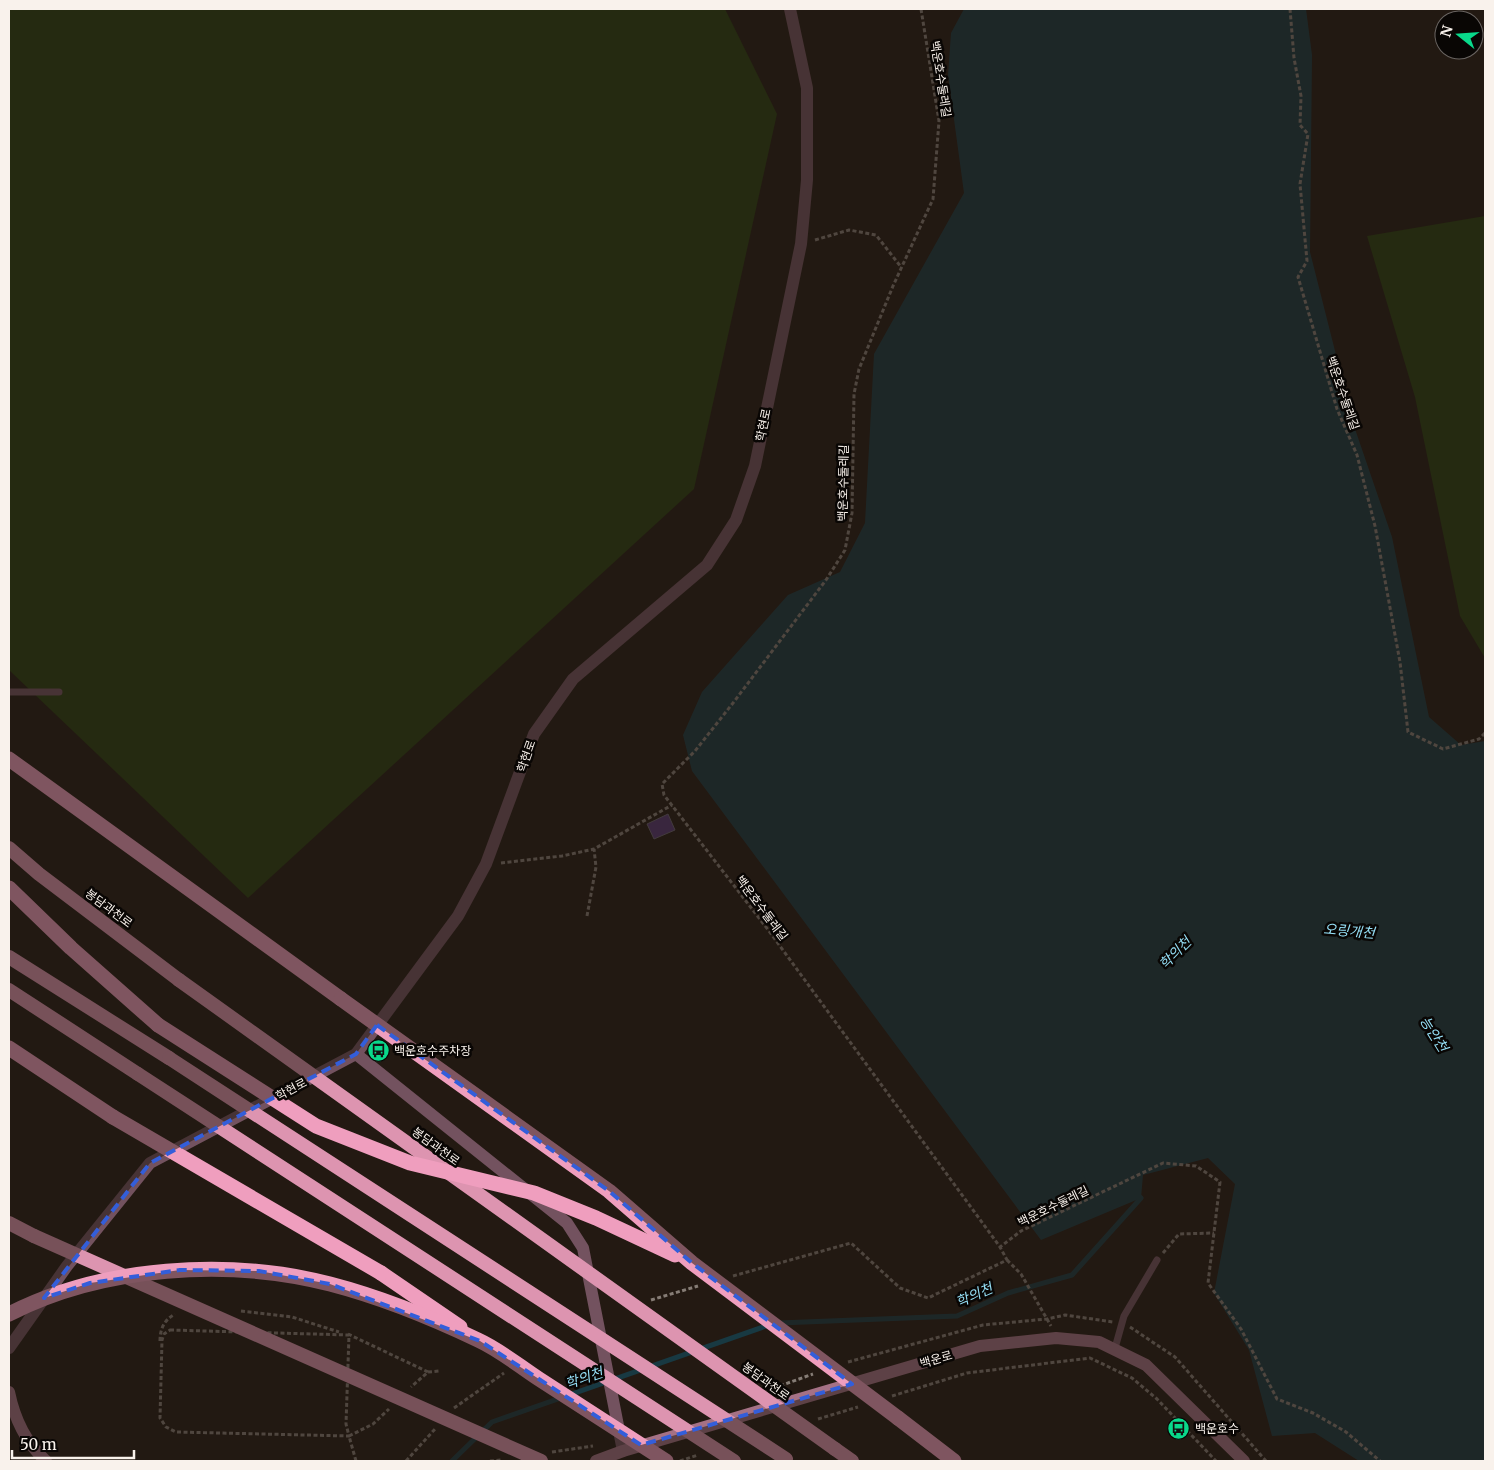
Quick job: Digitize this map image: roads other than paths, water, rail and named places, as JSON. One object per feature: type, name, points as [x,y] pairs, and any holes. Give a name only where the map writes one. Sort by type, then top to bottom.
[{"type":"highway","points":[[9,759],[609,1191],[692,1263],[954,1461]]},
{"type":"highway","name":"봉담과천로","points":[[9,848],[39,874],[179,980],[852,1461]]},
{"type":"highway","points":[[9,888],[71,948],[158,1025],[316,1126],[410,1163],[534,1193],[596,1218],[692,1263]]},
{"type":"highway","points":[[9,957],[169,1058],[788,1460]]},
{"type":"highway","points":[[9,990],[734,1461]]},
{"type":"highway","points":[[9,1048],[113,1117],[381,1273],[480,1341],[666,1461]]},
{"type":"highway","points":[[9,1223],[34,1236],[543,1457]]},
{"type":"highway","points":[[9,1314],[33,1302],[90,1283],[180,1270],[259,1271],[330,1284],[396,1306],[480,1341]]},
{"type":"main road","name":"백운로","points":[[596,1461],[622,1446],[980,1346],[1056,1338],[1100,1342],[1146,1365],[1244,1461]]},
{"type":"main road","points":[[9,1392],[12,1409],[25,1435],[46,1461]]},
{"type":"street","name":"학현로","points":[[9,1348],[67,1266],[150,1163],[356,1054],[458,916],[486,864],[534,734],[573,678],[707,565],[736,520],[755,466],[801,244],[807,180],[807,88],[790,9]]},
{"type":"street","points":[[356,1054],[567,1223],[584,1248],[622,1446]]},
{"type":"lane","points":[[9,692],[59,692]]},
{"type":"lane","points":[[1114,1348],[1124,1316],[1157,1260]]},
{"type":"water","name":"백운호수","points":[[964,9],[1306,9],[1312,55],[1310,252],[1354,426],[1392,537],[1429,717],[1461,745],[1485,741],[1485,1461],[1359,1461],[1315,1433],[1272,1436],[1249,1350],[1214,1293],[1235,1184],[1208,1158],[1143,1175],[1141,1198],[1041,1240],[692,771],[683,735],[702,692],[788,595],[840,572],[865,523],[874,354],[964,193],[948,75],[951,33]]},
{"type":"waterway","name":"학의천","points":[[779,1323],[957,1316],[1008,1293],[1072,1275],[1141,1198],[1138,1195]]},
{"type":"waterway","name":"학의천","points":[[452,1461],[492,1422],[769,1325]]},
{"type":"place","name":"백운호수주차장","points":[[378,1050]]},
{"type":"place","name":"백운호수","points":[[1179,1428]]},
{"type":"water label","name":"오링개천","points":[[1349,931]]},
{"type":"water label","name":"능안천","points":[[1434,1034]]}]
